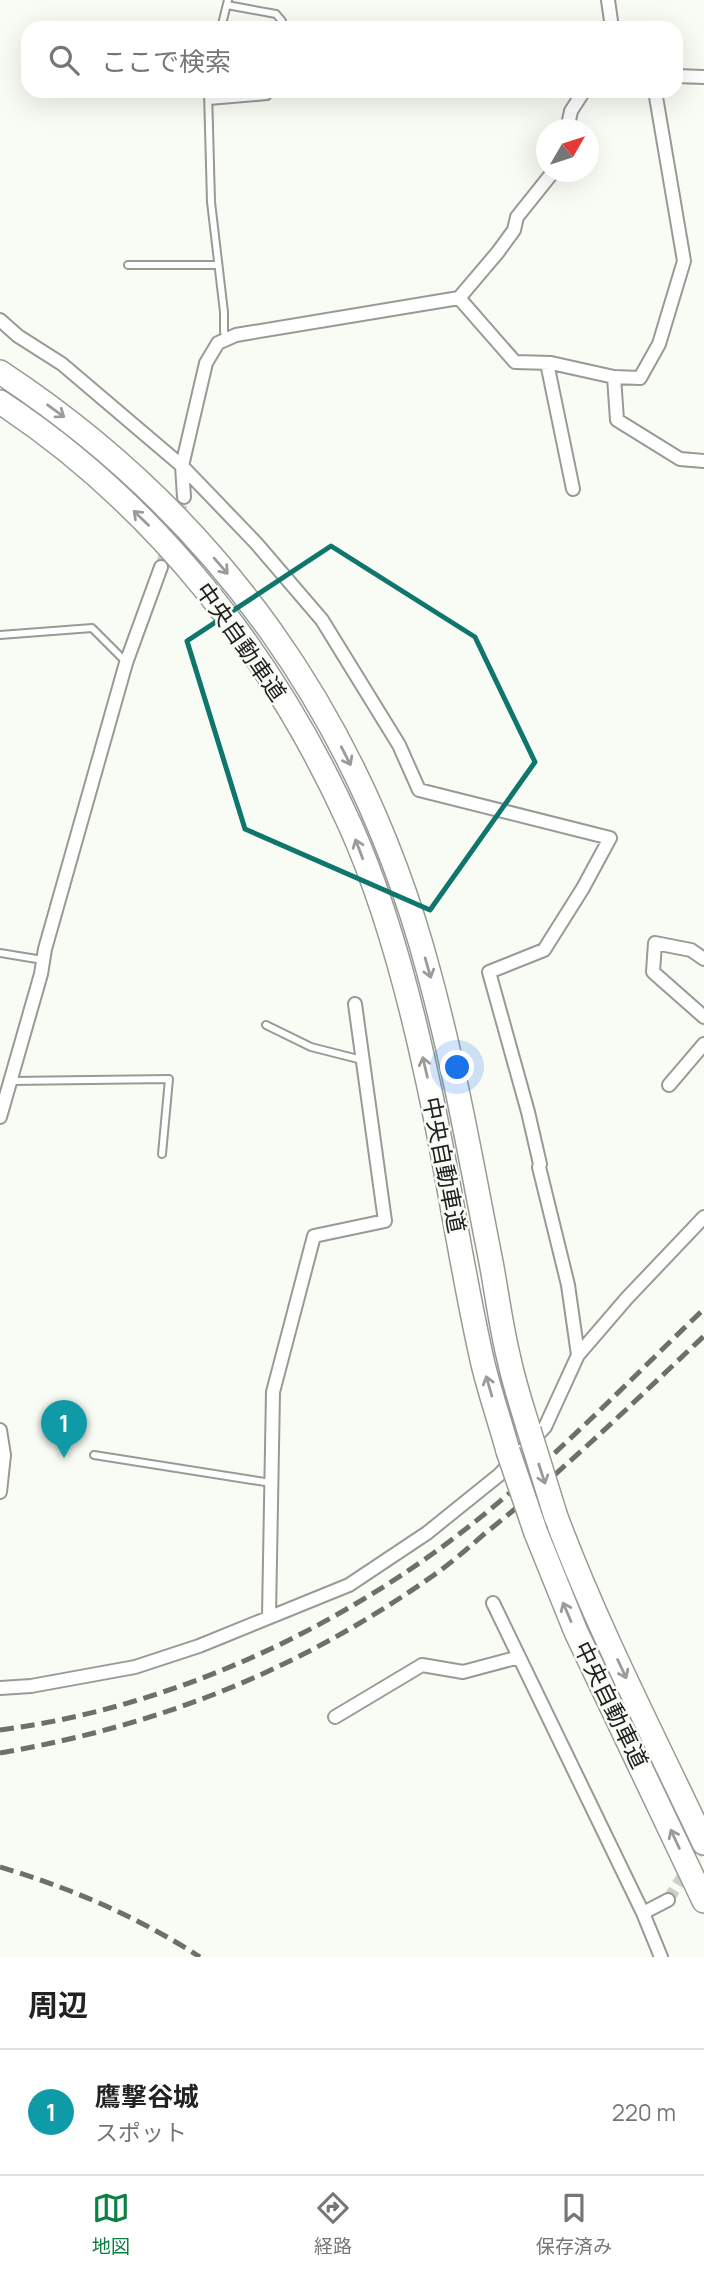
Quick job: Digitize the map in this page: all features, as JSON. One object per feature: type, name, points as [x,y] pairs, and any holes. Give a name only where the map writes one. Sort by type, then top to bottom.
[{"type":"highway","name":"中央自動車道","points":[[0,372],[110,453],[197,538],[236,583],[296,666],[332,727],[368,798],[406,896],[429,973],[449,1055],[509,1359],[528,1430],[556,1517],[586,1593],[704,1843]]},
{"type":"highway","name":"中央自動車道","points":[[0,402],[108,486],[156,532],[199,580],[256,657],[310,746],[350,826],[381,907],[405,989],[426,1073],[483,1366],[508,1451],[536,1533],[576,1632],[704,1901]]},
{"type":"street","points":[[608,0],[611,21]]},
{"type":"street","points":[[683,76],[704,77]]},
{"type":"street","points":[[569,119],[579,98]]},
{"type":"street","points":[[459,298],[514,362],[547,363],[614,377],[640,379],[659,344],[684,261],[656,98]]},
{"type":"street","points":[[184,497],[182,466],[206,363],[218,343],[236,335],[459,298],[498,252],[514,230],[517,217],[545,182]]},
{"type":"street","points":[[0,320],[18,337],[62,364],[182,466],[256,543],[322,620],[399,745],[419,790],[610,838],[583,888],[544,950],[489,972],[528,1112],[568,1285],[578,1354]]},
{"type":"street","points":[[547,363],[573,489]]},
{"type":"street","points":[[614,377],[617,420],[680,459],[704,461]]},
{"type":"street","points":[[0,1117],[126,663],[161,567]]},
{"type":"street","points":[[704,959],[691,950],[655,943],[653,972],[704,1017]]},
{"type":"street","points":[[270,1616],[273,1392],[314,1237],[384,1221],[355,1004]]},
{"type":"street","points":[[669,1085],[704,1044]]},
{"type":"street","points":[[0,1688],[31,1686],[135,1667],[200,1646],[349,1585],[427,1533],[499,1475],[545,1427],[578,1354],[704,1217]]},
{"type":"street","points":[[0,1430],[4,1455],[0,1492]]},
{"type":"street","points":[[493,1603],[643,1913],[661,1957]]},
{"type":"street","points":[[335,1717],[422,1665],[463,1672],[519,1657]]},
{"type":"street","points":[[643,1913],[668,1900]]},
{"type":"lane","points":[[223,21],[228,2],[276,13],[282,21]]},
{"type":"lane","points":[[209,98],[211,202],[224,332],[228,339]]},
{"type":"lane","points":[[209,101],[244,98]]},
{"type":"lane","points":[[128,265],[218,265]]},
{"type":"lane","points":[[0,635],[92,628],[126,663]]},
{"type":"lane","points":[[0,953],[43,960]]},
{"type":"lane","points":[[266,1025],[312,1048],[362,1060]]},
{"type":"lane","points":[[10,1081],[169,1079],[162,1154]]},
{"type":"lane","points":[[94,1455],[271,1483]]},
{"type":"highlighted area","points":[[331,546],[475,637],[535,762],[430,910],[245,829],[187,641]]},
{"type":"tunnel","points":[[161,567],[184,497]]},
{"type":"tunnel","points":[[668,1900],[704,1842]]},
{"type":"railway","points":[[0,1730],[114,1707],[169,1690],[278,1646],[380,1589],[465,1529],[536,1470],[704,1309]]},
{"type":"railway","points":[[0,1753],[117,1727],[227,1689],[280,1666],[383,1609],[447,1566],[540,1487],[704,1336]]},
{"type":"railway","points":[[0,1867],[103,1905],[153,1929],[200,1957]]},
{"type":"place","name":"鷹撃谷城","points":[[64,1458]]}]
